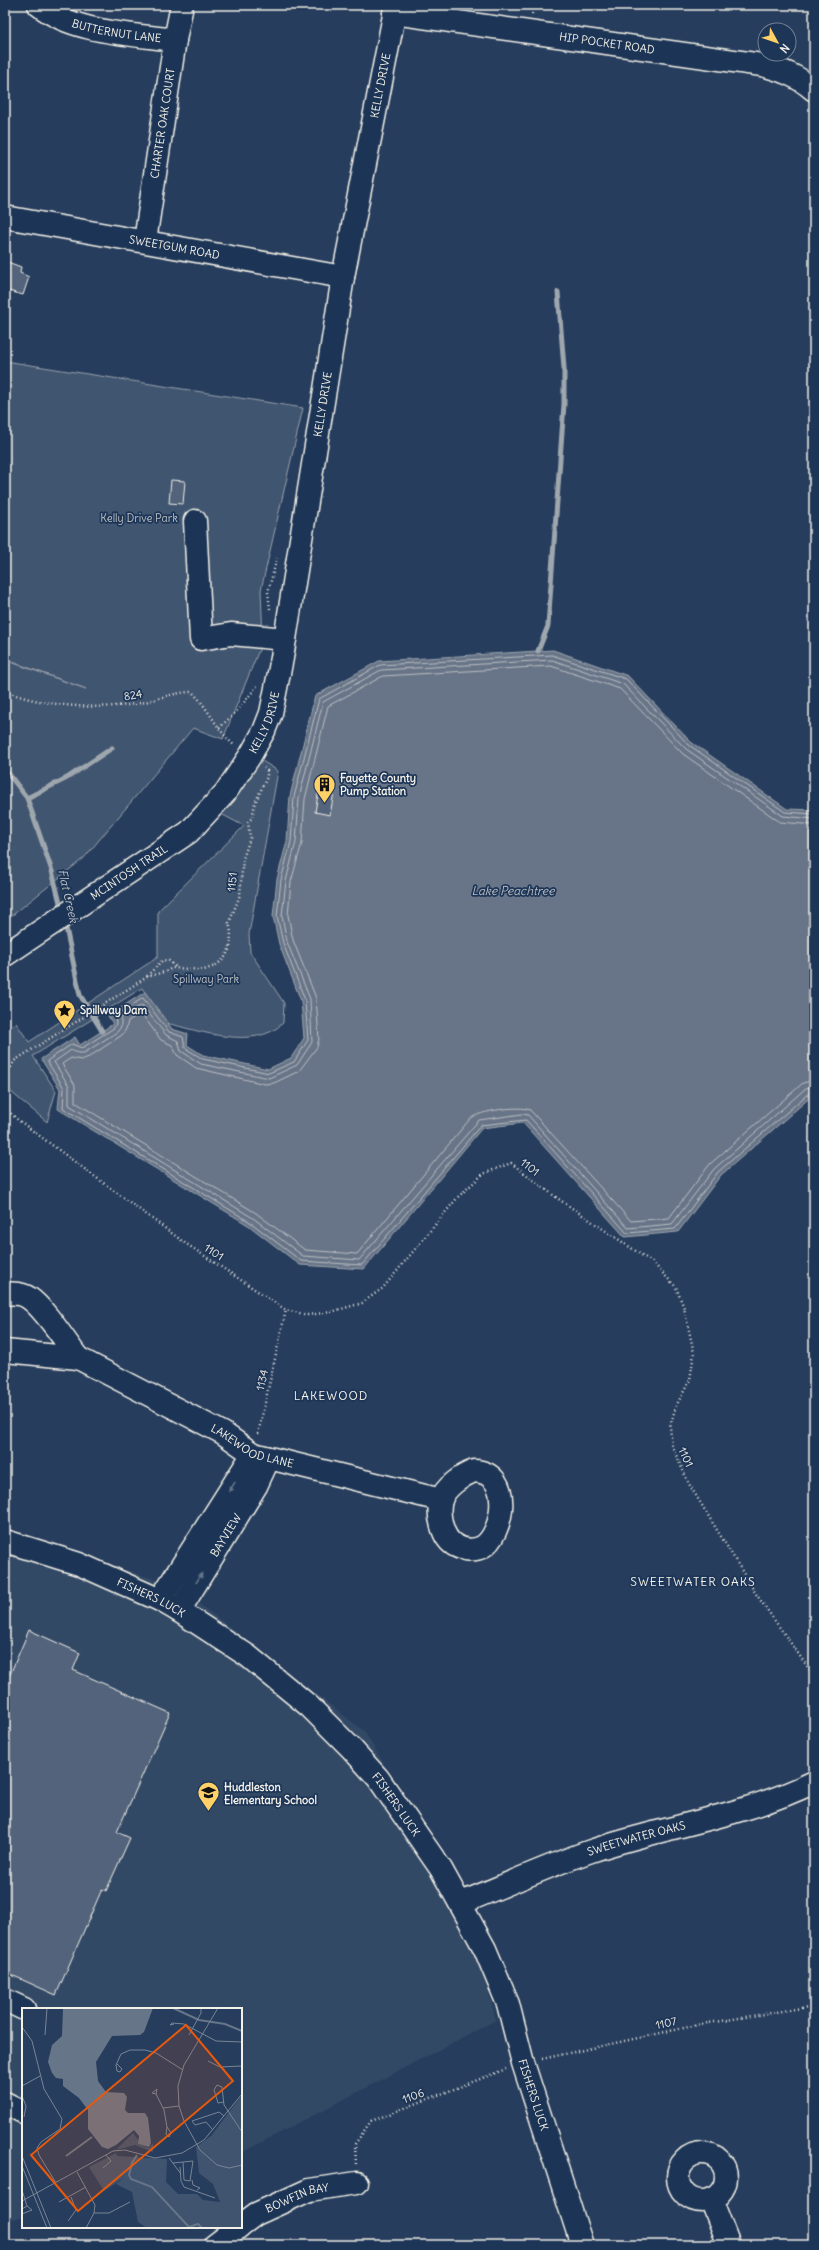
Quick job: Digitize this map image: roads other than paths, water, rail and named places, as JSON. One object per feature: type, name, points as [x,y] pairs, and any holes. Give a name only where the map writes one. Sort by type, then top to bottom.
[{"type":"street","name":"BUTTERNUT LANE","points":[[39,5],[61,20],[74,24],[175,40]]},
{"type":"street","name":"CHARTER OAK COURT","points":[[145,242],[175,40],[182,5]]},
{"type":"street","name":"HIP POCKET ROAD","points":[[395,9],[762,65],[785,71],[804,81],[814,90]]},
{"type":"street","name":"KELLY DRIVE","points":[[225,793],[250,756],[264,731],[278,683],[343,277],[395,9]]},
{"type":"street","name":"SWEETGUM ROAD","points":[[5,217],[343,277]]},
{"type":"street","points":[[195,521],[201,639],[232,634],[285,639]]},
{"type":"street","name":"MCINTOSH TRAIL","points":[[5,955],[188,832],[225,793]]},
{"type":"street","name":"LAKEWOOD LANE","points":[[5,1294],[17,1293],[28,1297],[37,1305],[78,1358]]},
{"type":"street","name":"LAKEWOOD LANE","points":[[5,1352],[78,1358],[223,1432],[261,1456],[441,1500]]},
{"type":"street","name":"BAYVIEW","points":[[160,1600],[261,1456]]},
{"type":"street","name":"BAYVIEW","points":[[179,1611],[256,1486],[261,1456]]},
{"type":"street","name":"FISHERS LUCK","points":[[5,1541],[79,1564],[160,1600],[179,1611],[248,1656],[309,1706],[351,1748],[378,1778],[413,1828],[461,1903],[485,1949],[508,2004],[523,2063],[582,2245]]},
{"type":"street","name":"SWEETWATER OAKS","points":[[461,1903],[591,1851],[740,1811],[787,1795],[814,1782]]},
{"type":"street","points":[[5,2000],[22,2008]]},
{"type":"street","points":[[5,2103],[22,2112]]},
{"type":"street","name":"BOWFIN BAY","points":[[242,2224],[256,2214],[309,2190],[358,2183]]},
{"type":"street","points":[[711,2199],[729,2245]]},
{"type":"street","points":[[215,2245],[238,2228]]},
{"type":"water","name":"Lake Peachtree","points":[[553,650],[628,676],[691,742],[787,809],[814,810],[814,1094],[721,1175],[678,1232],[625,1237],[523,1123],[482,1128],[364,1269],[300,1265],[248,1225],[58,1109],[60,1089],[41,1059],[75,1037],[80,1045],[113,1024],[108,1016],[145,992],[172,1029],[188,1034],[187,1045],[203,1055],[268,1069],[291,1058],[304,1038],[301,1001],[279,944],[273,916],[277,879],[287,841],[290,796],[315,696],[379,661]]},
{"type":"waterway","points":[[538,651],[548,626],[564,404],[564,368],[558,292]]},
{"type":"waterway","name":"Flat Creek","points":[[27,798],[67,778],[112,748]]},
{"type":"waterway","name":"Flat Creek","points":[[5,769],[27,798],[52,871],[62,911]]},
{"type":"waterway","name":"Flat Creek","points":[[65,923],[80,995],[102,1031]]},
{"type":"place","name":"Fayette County Pump Station","points":[[324,804]]},
{"type":"place","name":"Spillway Dam","points":[[64,1030]]},
{"type":"place","name":"Huddleston Elementary School","points":[[209,1812]]},
{"type":"district","name":"LAKEWOOD","points":[[331,1396]]},
{"type":"district","name":"SWEETWATER OAKS","points":[[693,1582]]},
{"type":"park label","name":"Kelly Drive Park","points":[[139,518]]},
{"type":"park label","name":"Spillway Park","points":[[206,979]]}]
